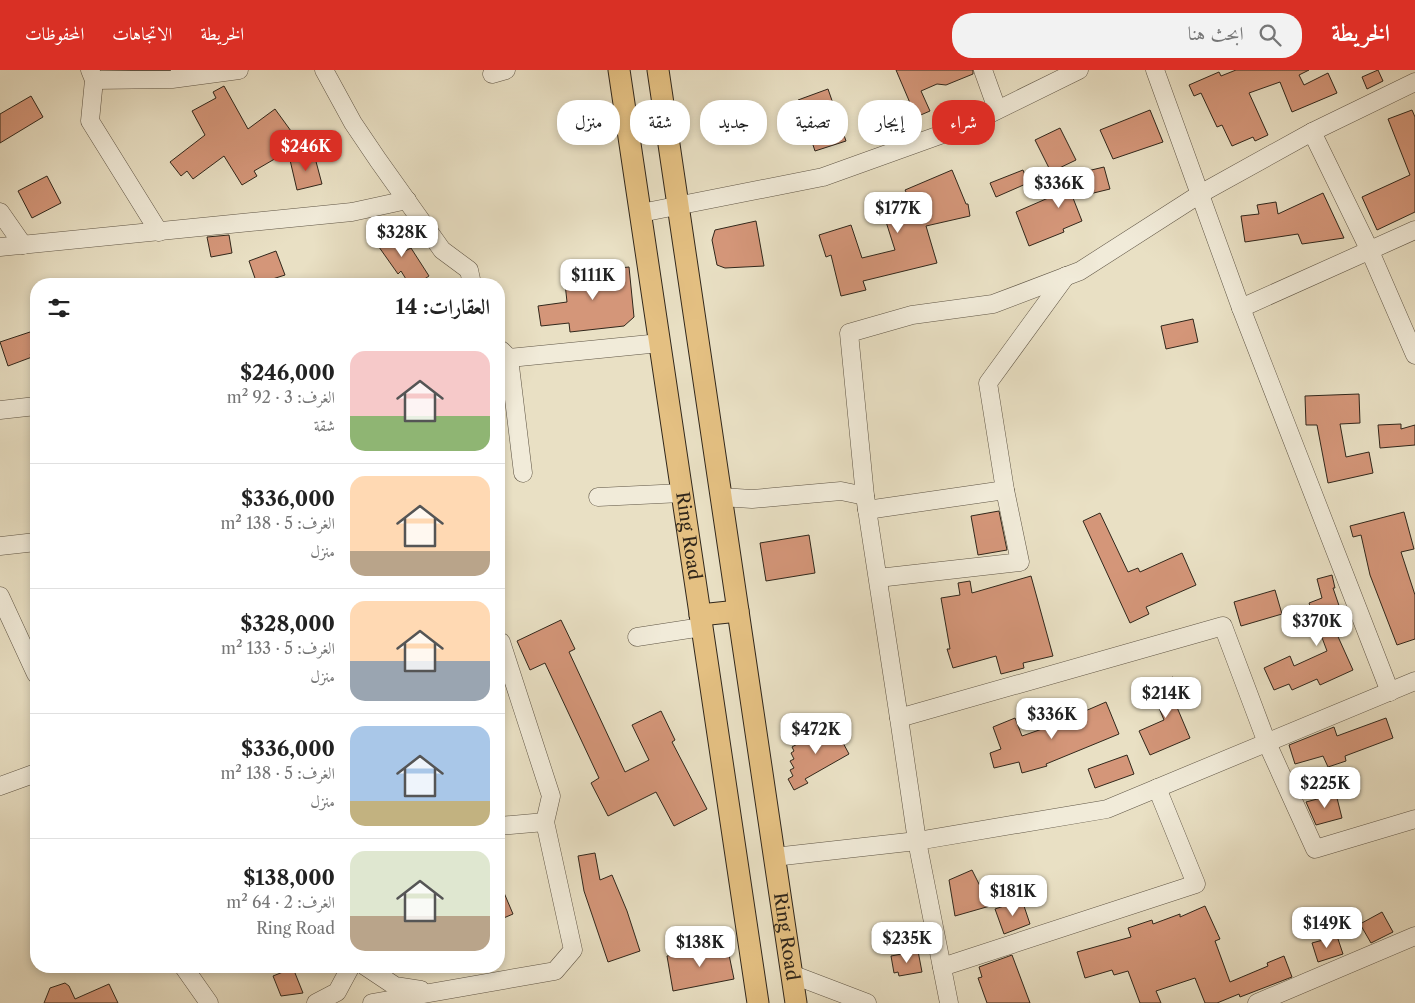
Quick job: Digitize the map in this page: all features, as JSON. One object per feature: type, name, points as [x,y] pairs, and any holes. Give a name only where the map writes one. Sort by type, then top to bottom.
[{"type":"main road","name":"Ring Road","points":[[619,70],[758,1003]]},
{"type":"main road","name":"Ring Road","points":[[658,70],[796,1003]]},
{"type":"main road","points":[[701,621],[738,611]]},
{"type":"street","points":[[160,232],[90,121],[92,75],[172,79],[239,70]]},
{"type":"street","points":[[324,70],[353,123],[442,250],[469,270],[471,278]]},
{"type":"street","points":[[983,70],[997,109]]},
{"type":"street","points":[[641,213],[823,177],[965,126],[1079,70]]},
{"type":"street","points":[[1155,70],[1241,308],[1390,692]]},
{"type":"street","points":[[949,1003],[917,841],[866,503],[849,333],[912,315],[993,304],[1080,271],[1200,194],[1312,132],[1415,82]]},
{"type":"street","points":[[1312,132],[1370,250],[1415,355]]},
{"type":"street","points":[[0,247],[352,212],[407,200]]},
{"type":"street","points":[[0,212],[23,245]]},
{"type":"street","points":[[1241,308],[1415,230]]},
{"type":"street","points":[[878,578],[1020,562],[1005,490],[988,383],[1066,276]]},
{"type":"street","points":[[505,355],[660,343]]},
{"type":"street","points":[[505,372],[523,473]]},
{"type":"street","points":[[0,410],[30,407]]},
{"type":"street","points":[[721,496],[752,499],[841,490],[866,503],[1005,490]]},
{"type":"street","points":[[598,497],[682,493]]},
{"type":"street","points":[[0,546],[30,543]]},
{"type":"street","points":[[0,596],[30,661]]},
{"type":"street","points":[[637,637],[701,621]]},
{"type":"street","points":[[899,718],[1223,626],[1267,743],[1315,849],[1415,820]]},
{"type":"street","points":[[372,1003],[555,971],[573,950],[545,822],[551,796],[505,654]]},
{"type":"street","points":[[774,857],[917,841],[1107,809],[1415,682]]},
{"type":"street","points":[[0,786],[30,775]]},
{"type":"street","points":[[942,967],[1196,884],[1157,788]]},
{"type":"street","points":[[505,825],[545,822]]},
{"type":"street","points":[[1258,1003],[1415,936]]},
{"type":"street","points":[[188,973],[209,1003]]},
{"type":"street","points":[[316,1003],[337,992],[347,973]]},
{"type":"street","points":[[376,973],[395,986],[434,992]]},
{"type":"street","points":[[792,974],[867,1003]]},
{"type":"building","points":[[896,70],[973,70],[973,74],[946,85],[937,84],[921,91],[930,111],[922,114],[922,100],[909,100]]},
{"type":"building","points":[[1236,70],[1309,70],[1299,75],[1304,85],[1328,73],[1337,93],[1292,112],[1280,82],[1249,93],[1268,135],[1255,141],[1253,137],[1232,146],[1222,125],[1217,127],[1201,93],[1194,96],[1189,85],[1219,72],[1221,76]]},
{"type":"building","points":[[1378,70],[1383,81],[1367,89],[1362,77]]},
{"type":"building","points":[[224,86],[248,129],[275,109],[291,131],[282,138],[290,150],[254,171],[257,176],[242,185],[224,156],[193,179],[187,171],[181,176],[170,162],[205,135],[192,111],[216,98],[213,92]]},
{"type":"building","points":[[828,89],[832,100],[798,100]]},
{"type":"building","points":[[31,96],[43,117],[0,143],[0,114]]},
{"type":"building","points":[[1150,110],[1163,142],[1113,159],[1100,130]]},
{"type":"building","points":[[1412,110],[1415,117],[1415,212],[1377,230],[1362,197],[1410,175],[1388,119]]},
{"type":"building","points":[[1060,128],[1076,160],[1051,172],[1035,140]]},
{"type":"building","points":[[813,145],[834,145],[815,151]]},
{"type":"building","points":[[314,154],[322,184],[297,190],[290,160]]},
{"type":"building","points":[[1104,167],[1110,189],[1073,198],[1082,221],[1063,229],[1064,232],[1029,246],[1016,212],[1085,182],[1083,172]]},
{"type":"building","points":[[952,170],[966,204],[968,204],[970,216],[926,226],[937,263],[863,281],[866,290],[841,296],[831,255],[826,257],[819,235],[851,225],[862,258],[895,250],[880,203],[907,194],[905,190]]},
{"type":"building","points":[[1023,170],[1028,183],[996,197],[990,183]]},
{"type":"building","points":[[47,176],[61,203],[32,218],[18,191]]},
{"type":"building","points":[[1323,193],[1344,238],[1302,244],[1298,234],[1245,242],[1241,216],[1259,214],[1257,205],[1276,202],[1278,214]]},
{"type":"building","points":[[756,221],[764,266],[725,268],[717,265],[712,240],[715,230]]},
{"type":"building","points":[[391,229],[405,251],[411,248],[429,276],[426,278],[405,278],[401,271],[398,274],[374,240]]},
{"type":"building","points":[[229,235],[232,253],[211,257],[207,237]]},
{"type":"building","points":[[276,251],[285,275],[276,278],[255,278],[249,261]]},
{"type":"building","points":[[629,267],[634,317],[624,326],[570,332],[569,323],[541,326],[538,306],[567,302],[564,274]]},
{"type":"building","points":[[1193,319],[1198,342],[1166,349],[1161,326]]},
{"type":"building","points":[[30,332],[30,358],[8,366],[0,342]]},
{"type":"building","points":[[1359,394],[1360,423],[1340,424],[1346,457],[1369,452],[1373,473],[1328,483],[1317,425],[1306,425],[1305,396]]},
{"type":"building","points":[[1401,424],[1401,429],[1415,425],[1415,445],[1380,448],[1378,425]]},
{"type":"building","points":[[999,511],[1007,550],[978,555],[971,516]]},
{"type":"building","points":[[1404,512],[1414,549],[1401,552],[1415,595],[1415,639],[1397,645],[1370,575],[1361,535],[1353,537],[1350,526]]},
{"type":"building","points":[[1100,513],[1128,572],[1138,568],[1140,572],[1182,553],[1196,585],[1146,607],[1149,614],[1130,623],[1083,521]]},
{"type":"building","points":[[809,535],[815,573],[766,581],[760,543]]},
{"type":"building","points":[[1332,575],[1335,588],[1333,588],[1346,626],[1335,630],[1353,670],[1320,685],[1317,679],[1292,690],[1289,684],[1274,690],[1264,668],[1290,656],[1294,666],[1327,651],[1309,603],[1322,598],[1317,579]]},
{"type":"building","points":[[1031,576],[1053,656],[1023,663],[1024,668],[1001,674],[996,656],[953,668],[947,649],[950,649],[941,598],[960,595],[958,583],[970,581],[972,593]]},
{"type":"building","points":[[1275,590],[1282,614],[1241,626],[1234,602]]},
{"type":"building","points":[[561,620],[575,649],[569,652],[625,772],[649,760],[632,725],[661,711],[675,740],[672,742],[707,809],[674,826],[656,792],[608,816],[591,783],[599,778],[545,663],[530,670],[517,641]]},
{"type":"building","points":[[1173,677],[1183,702],[1176,705],[1190,738],[1150,755],[1139,731],[1164,720],[1150,686]]},
{"type":"building","points":[[1106,702],[1119,734],[1046,764],[1047,766],[1022,773],[1019,762],[994,768],[990,753],[1001,749],[993,727],[1015,718],[1022,736],[1045,728],[1047,732],[1072,723],[1069,718]]},
{"type":"building","points":[[1386,718],[1393,738],[1345,756],[1346,761],[1328,767],[1323,756],[1295,764],[1289,745],[1334,727],[1337,736]]},
{"type":"building","points":[[833,724],[849,754],[805,779],[808,783],[794,790],[788,779],[793,776],[790,770],[794,768],[790,761],[794,759],[791,753],[794,751],[792,747]]},
{"type":"building","points":[[1127,755],[1134,774],[1095,788],[1088,769]]},
{"type":"building","points":[[1336,794],[1342,818],[1316,825],[1306,802]]},
{"type":"building","points":[[595,853],[600,880],[612,875],[627,911],[640,951],[608,962],[584,891],[578,856]]},
{"type":"building","points":[[972,870],[990,906],[955,916],[949,880]]},
{"type":"building","points":[[505,895],[513,914],[505,917]]},
{"type":"building","points":[[1022,900],[1030,924],[1004,934],[995,909]]},
{"type":"building","points":[[1205,906],[1220,939],[1215,941],[1230,982],[1268,966],[1267,963],[1284,956],[1292,977],[1240,997],[1239,994],[1217,1003],[1205,1003],[1195,978],[1156,991],[1161,1003],[1140,1003],[1128,971],[1114,975],[1112,970],[1085,978],[1077,952],[1131,937],[1128,928],[1152,920],[1153,924],[1180,914],[1180,917]]},
{"type":"building","points":[[1382,912],[1393,932],[1371,943],[1360,924]]},
{"type":"building","points":[[1337,936],[1343,954],[1318,962],[1312,943]]},
{"type":"building","points":[[727,945],[734,979],[673,991],[667,956]]},
{"type":"building","points":[[918,951],[922,972],[899,976],[898,972],[894,973],[891,956]]},
{"type":"building","points":[[1012,955],[1030,1003],[987,1003],[978,978],[982,977],[979,967]]},
{"type":"building","points":[[280,973],[295,973],[303,993],[281,996],[273,976]]},
{"type":"building","points":[[65,983],[69,986],[75,999],[109,984],[118,1003],[44,1003],[50,988]]}]
